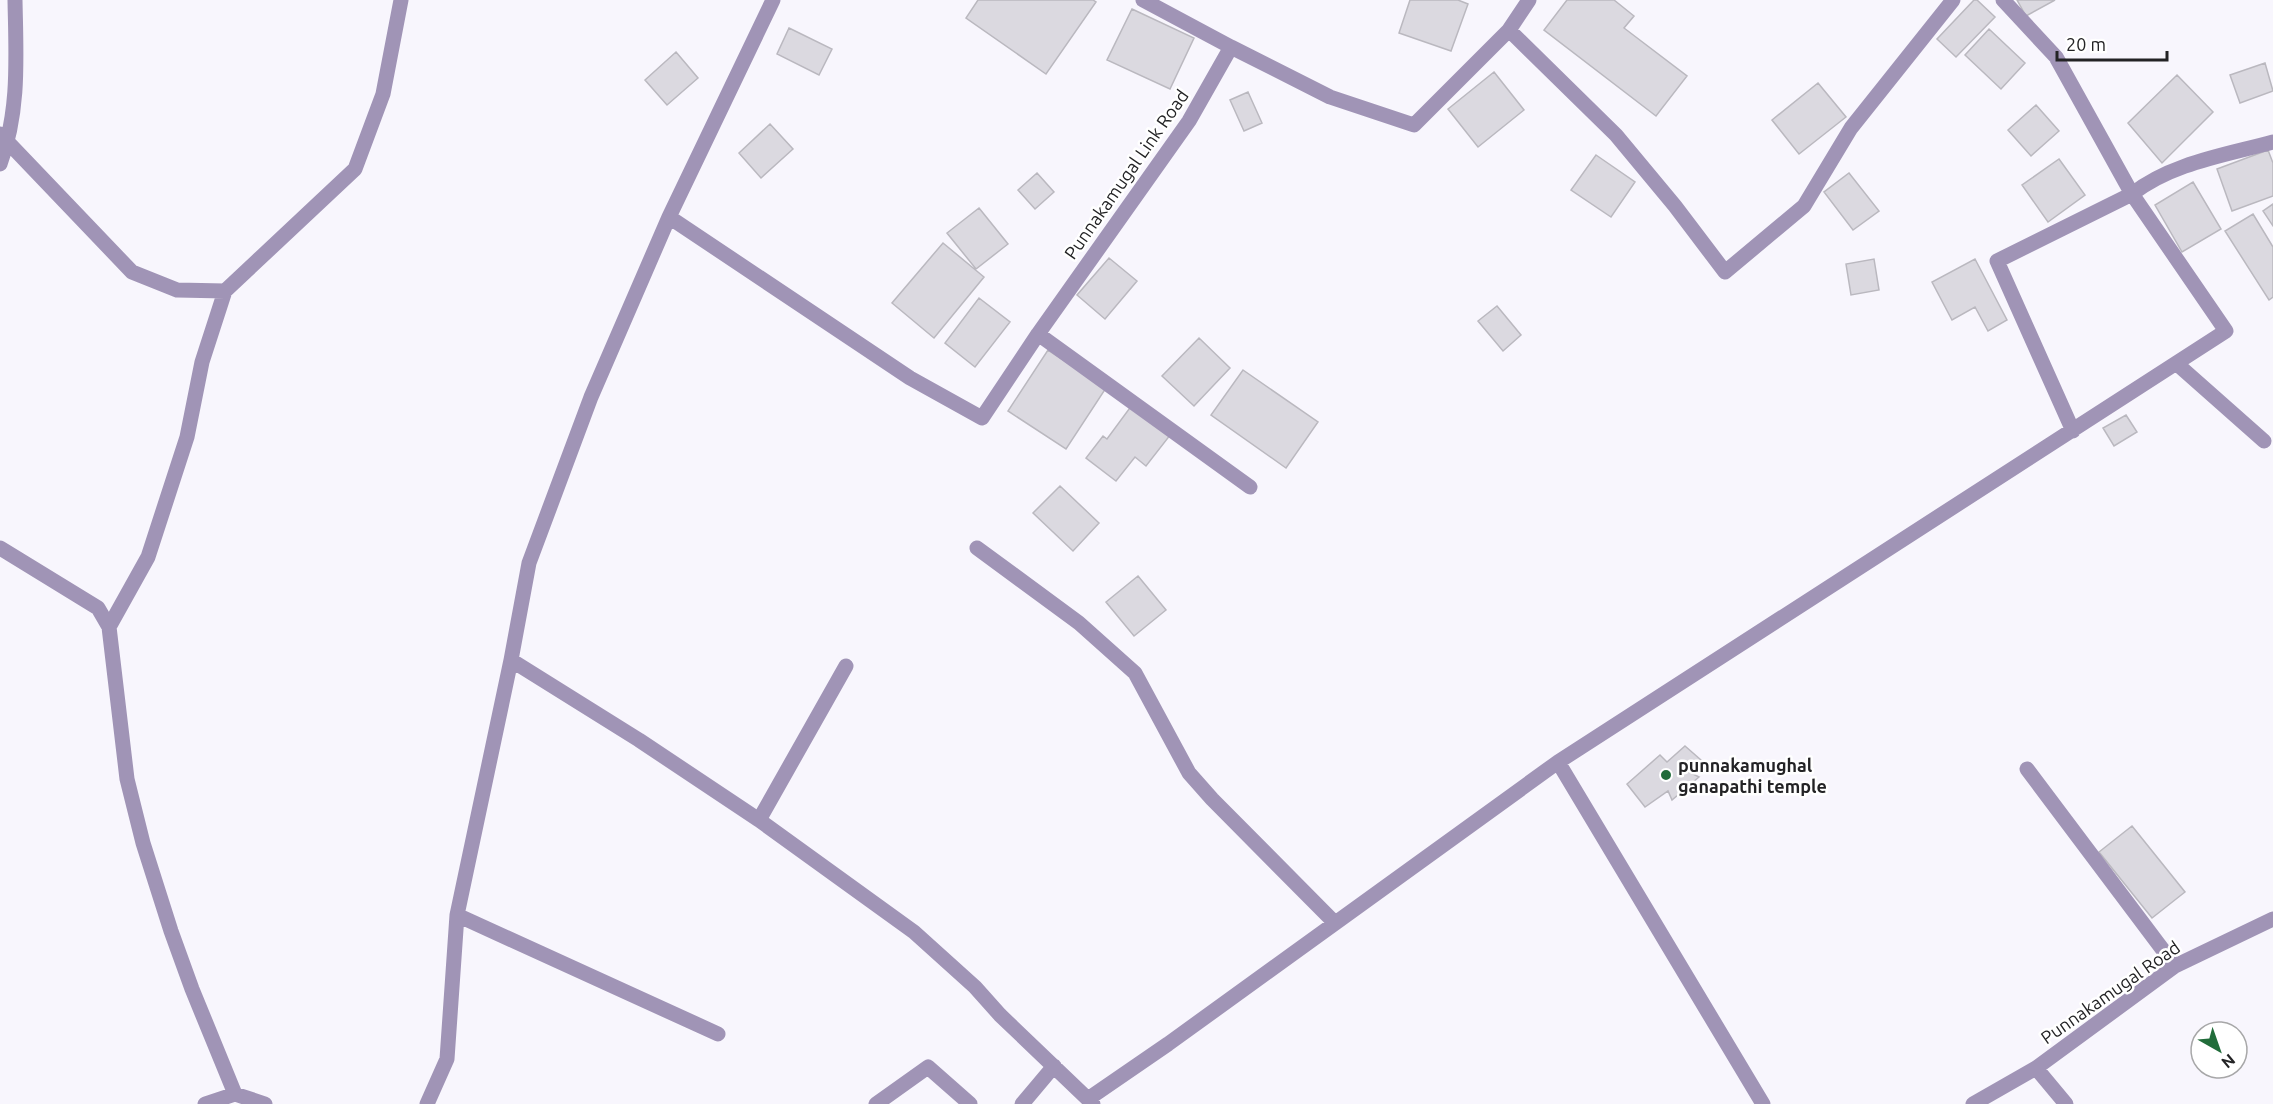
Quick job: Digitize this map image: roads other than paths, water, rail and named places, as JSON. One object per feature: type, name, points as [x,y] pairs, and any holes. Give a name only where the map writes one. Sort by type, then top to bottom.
[{"type":"street","points":[[0,164],[17,71],[15,0]]},
{"type":"street","points":[[109,627],[148,557],[181,459],[202,362],[225,291],[355,169],[383,94],[401,0]]},
{"type":"street","points":[[427,1104],[447,1059],[457,915],[511,660],[529,563],[591,397],[669,217],[773,0]]},
{"type":"street","points":[[1143,0],[1330,97],[1414,126],[1509,30],[1529,0]]},
{"type":"street","points":[[1509,30],[1616,135],[1675,206],[1725,272],[1804,206],[1851,128],[1953,0]]},
{"type":"street","points":[[511,660],[639,740],[759,820],[914,932],[975,987],[1000,1015],[1090,1101],[1334,922],[1558,762],[2226,332],[2132,194],[2056,57],[2003,0]]},
{"type":"street","name":"Punnakamugal Link Road","points":[[669,217],[910,378],[982,418],[1038,334],[1189,121],[1231,47]]},
{"type":"street","points":[[4,137],[132,272],[177,290],[225,291]]},
{"type":"street","points":[[2073,431],[1997,261],[2132,194],[2149,180],[2273,142]]},
{"type":"street","points":[[1038,334],[1250,487]]},
{"type":"street","points":[[2176,364],[2264,441]]},
{"type":"street","points":[[0,548],[98,608],[109,627],[127,779],[143,843],[188,979],[235,1094]]},
{"type":"street","points":[[977,548],[1079,623],[1135,673],[1190,772],[1212,799],[1334,922]]},
{"type":"street","points":[[759,820],[846,666]]},
{"type":"street","points":[[1558,762],[1763,1104]]},
{"type":"street","points":[[2027,769],[2175,966]]},
{"type":"street","points":[[457,915],[718,1034]]},
{"type":"street","name":"Punnakamugal Road","points":[[1973,1104],[2036,1068],[2175,966],[2273,919]]},
{"type":"street","points":[[1022,1104],[1054,1066]]},
{"type":"street","points":[[876,1104],[928,1067],[970,1104]]},
{"type":"street","points":[[2036,1068],[2066,1104]]},
{"type":"street","points":[[205,1104],[235,1094],[265,1104]]},
{"type":"place","name":"punnakamughal ganapathi temple","points":[[1666,775]]}]
